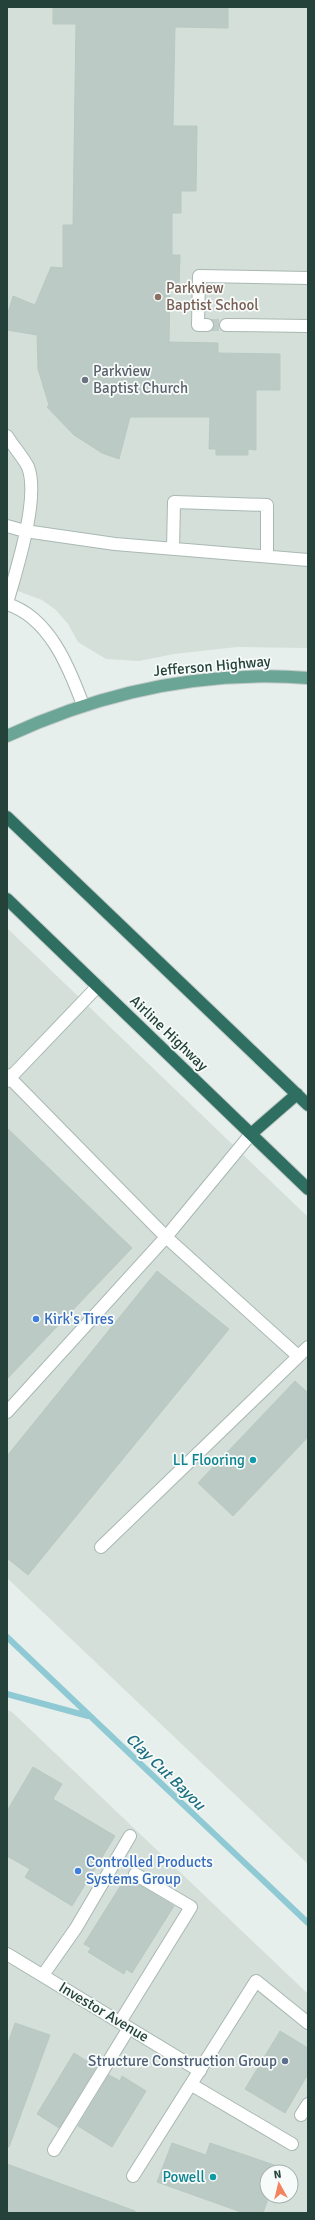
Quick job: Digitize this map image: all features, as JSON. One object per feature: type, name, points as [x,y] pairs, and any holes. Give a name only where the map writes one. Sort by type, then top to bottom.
[{"type":"highway","points":[[7,816],[308,1105]]},
{"type":"highway","name":"Airline Highway","points":[[7,899],[308,1189]]},
{"type":"highway","points":[[250,1134],[297,1094]]},
{"type":"main road","name":"Jefferson Highway","points":[[7,736],[44,719],[83,705],[145,688],[193,680],[266,676],[308,678]]},
{"type":"street","points":[[207,325],[198,325],[199,276],[308,278]]},
{"type":"street","points":[[226,325],[308,326]]},
{"type":"street","points":[[7,436],[28,467],[32,485],[18,565],[7,604],[20,608],[50,636],[72,674],[83,705]]},
{"type":"street","points":[[173,549],[174,502],[267,505],[267,556]]},
{"type":"street","points":[[7,526],[25,531],[115,544],[308,560]]},
{"type":"street","points":[[98,986],[8,1078],[166,1237],[298,1356]]},
{"type":"street","points":[[7,1412],[166,1237],[250,1134]]},
{"type":"street","points":[[101,1547],[308,1347]]},
{"type":"street","points":[[43,1975],[76,1928],[130,1836]]},
{"type":"street","points":[[54,2150],[191,1907],[135,1874]]},
{"type":"street","name":"Investor Avenue","points":[[7,1954],[200,2071]]},
{"type":"street","points":[[133,2176],[192,2085],[256,1981],[308,2023]]},
{"type":"street","points":[[192,2085],[292,2144]]},
{"type":"street","points":[[301,2115],[308,2104]]},
{"type":"shaded area","name":"Parkview Baptist School","points":[[7,7],[308,7],[308,648],[237,647],[174,654],[139,661],[106,659],[78,642],[68,624],[56,610],[42,600],[7,587]]},
{"type":"shaded area","points":[[7,928],[308,1217],[308,1864],[7,1578]]},
{"type":"shaded area","points":[[7,1710],[12,1712],[308,1994],[308,2213],[7,2213]]},
{"type":"building","points":[[53,7],[228,7],[228,28],[175,27],[173,126],[197,126],[196,191],[181,191],[181,213],[172,213],[172,255],[180,255],[179,285],[170,285],[169,342],[218,343],[218,353],[280,354],[280,390],[256,390],[256,450],[248,449],[248,455],[216,455],[216,449],[209,449],[210,417],[130,417],[119,459],[102,453],[74,435],[47,407],[49,405],[38,369],[37,335],[7,330],[7,316],[13,296],[35,305],[51,267],[63,268],[63,225],[73,225],[76,24],[53,24]]},
{"type":"building","name":"Kirk's Tires","points":[[7,1128],[132,1248],[7,1379]]},
{"type":"building","points":[[157,1271],[229,1329],[28,1575],[7,1558],[7,1456]]},
{"type":"building","name":"LL Flooring","points":[[295,1381],[308,1393],[308,1437],[233,1516],[198,1483]]},
{"type":"building","points":[[33,1767],[62,1784],[53,1799],[115,1836],[72,1906],[25,1877],[30,1869],[7,1856],[7,1811]]},
{"type":"building","points":[[126,1877],[174,1906],[132,1973],[126,1969],[124,1974],[88,1952],[91,1948],[84,1944]]},
{"type":"building","points":[[15,2023],[50,2035],[9,2147],[7,2147],[7,2046]]},
{"type":"building","name":"Structure Construction Group","points":[[280,2031],[308,2048],[308,2074],[285,2113],[245,2089]]},
{"type":"building","points":[[74,2053],[96,2067],[59,2128],[37,2114]]},
{"type":"building","points":[[109,2075],[120,2081],[122,2076],[146,2091],[112,2147],[78,2126]]},
{"type":"building","name":"Powell","points":[[172,2143],[206,2155],[210,2143],[271,2164],[259,2164],[259,2204],[266,2204],[263,2213],[244,2213],[157,2182]]},
{"type":"building","points":[[7,2164],[135,2211],[135,2213],[7,2213]]},
{"type":"waterway","name":"Clay Cut Bayou","points":[[7,1637],[308,1923]]},
{"type":"waterway","points":[[7,1694],[88,1716]]},
{"type":"tunnel","points":[[207,325],[226,325]]},
{"type":"place","name":"Parkview Baptist School","points":[[158,297]]},
{"type":"place","name":"Parkview Baptist Church","points":[[85,380]]},
{"type":"place","name":"Kirk's Tires","points":[[36,1319]]},
{"type":"place","name":"LL Flooring","points":[[253,1460]]},
{"type":"place","name":"Controlled Products Systems Group","points":[[78,1871]]},
{"type":"place","name":"Structure Construction Group","points":[[285,2061]]},
{"type":"place","name":"Powell","points":[[213,2177]]}]
